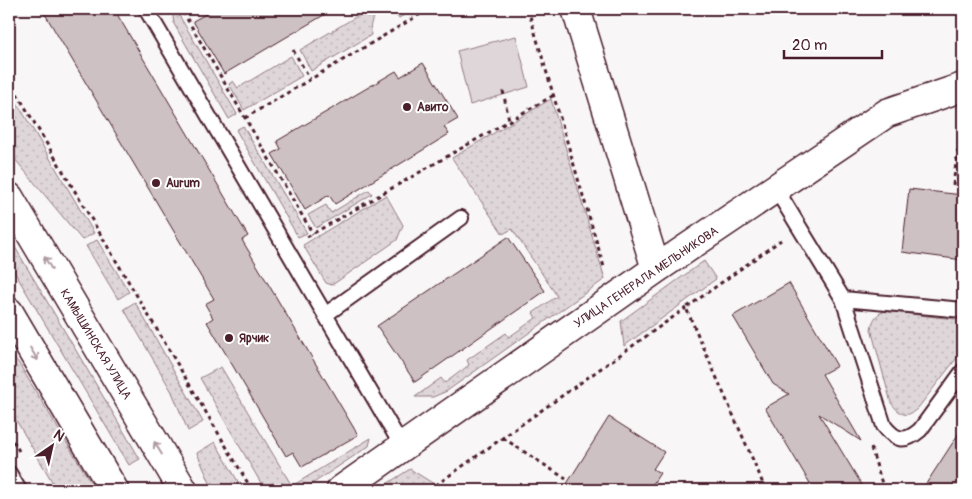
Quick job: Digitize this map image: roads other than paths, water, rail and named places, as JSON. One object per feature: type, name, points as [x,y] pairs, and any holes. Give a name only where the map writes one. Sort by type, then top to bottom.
[{"type":"street","points":[[576,9],[656,269]]},
{"type":"street","name":"УЛИЦА ГЕНЕРАЛА МЕЛЬНИКОВА","points":[[341,490],[656,269],[887,113],[963,87]]},
{"type":"street","name":"КАМЫШИНСКАЯ УЛИЦА","points":[[9,197],[183,490]]},
{"type":"street","points":[[9,312],[114,490]]},
{"type":"lane","points":[[146,9],[402,446]]},
{"type":"lane","points":[[776,189],[844,298],[884,426],[891,435],[902,440],[912,437],[920,430],[963,371]]},
{"type":"lane","points":[[326,315],[461,218]]},
{"type":"lane","points":[[844,298],[963,310]]},
{"type":"lane","points":[[9,473],[19,490]]},
{"type":"place","name":"Авито","points":[[407,107]]},
{"type":"place","name":"Aurum","points":[[156,183]]},
{"type":"place","name":"Ярчик","points":[[229,338]]}]
